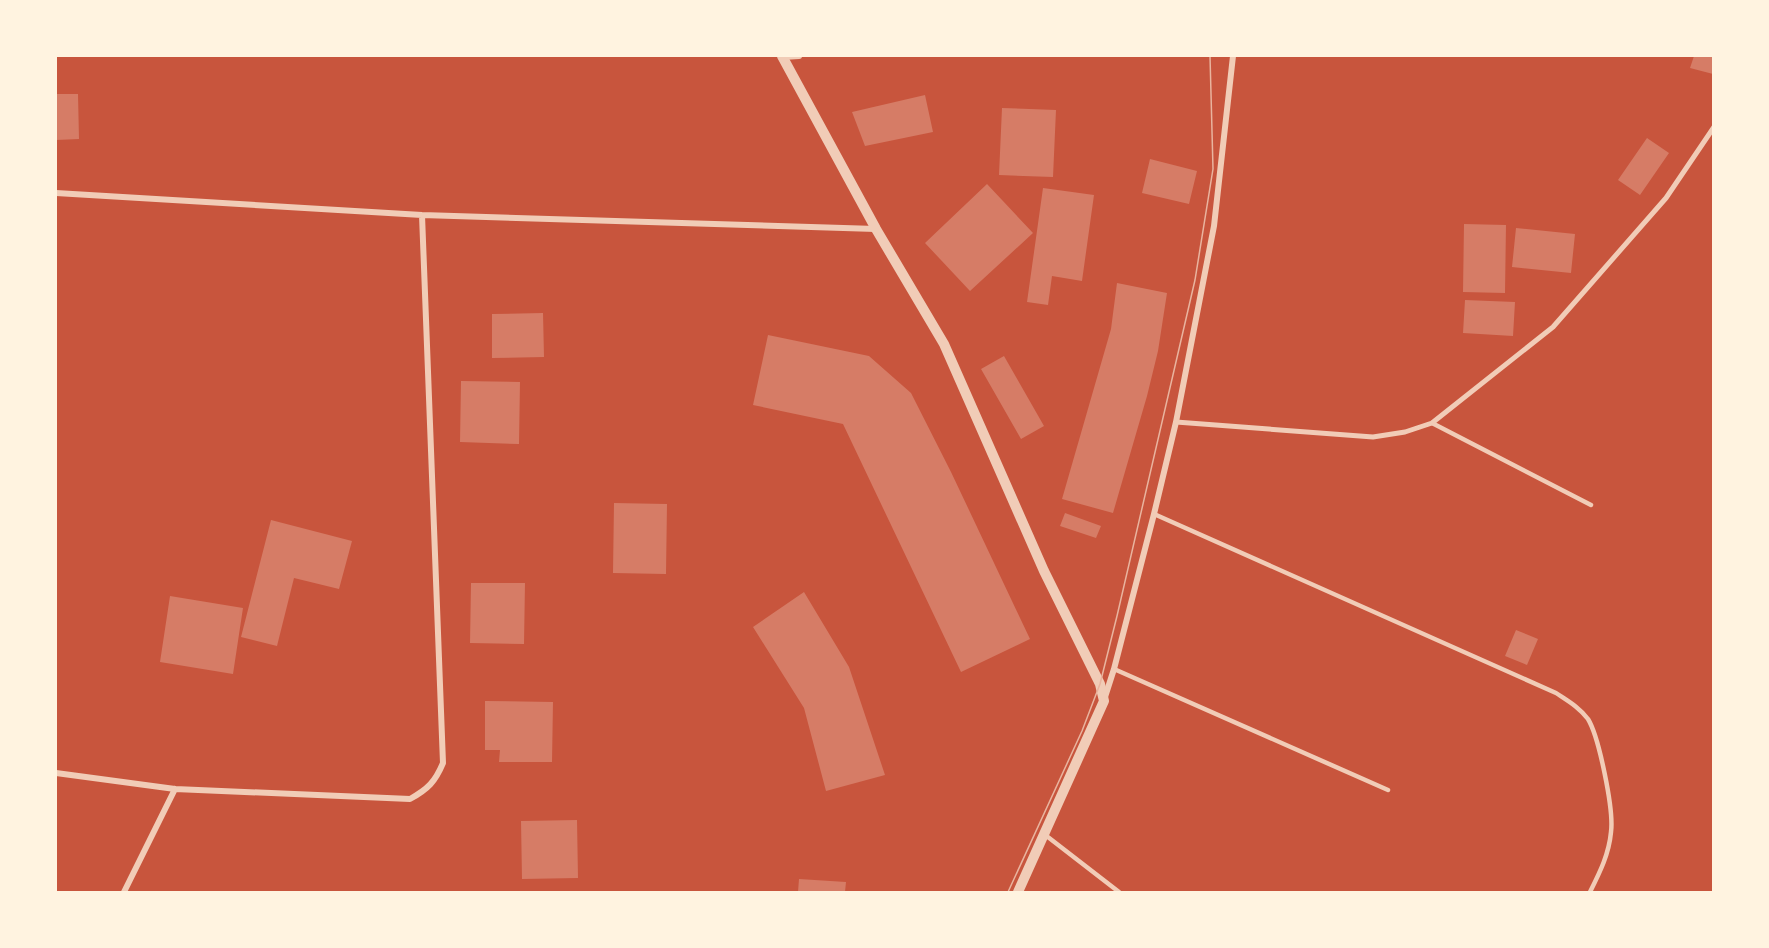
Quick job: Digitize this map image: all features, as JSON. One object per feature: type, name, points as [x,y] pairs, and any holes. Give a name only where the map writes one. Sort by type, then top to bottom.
[{"type":"street","points":[[799,56],[783,56],[876,229],[944,344],[1044,571],[1100,684],[1104,701]]},
{"type":"street","points":[[1018,892],[1104,701],[1154,514],[1176,422],[1214,226],[1233,56]]},
{"type":"street","points":[[1176,422],[1373,437],[1405,432],[1432,423],[1553,327],[1666,198],[1713,127]]},
{"type":"street","points":[[56,193],[422,215],[876,229]]},
{"type":"street","points":[[56,773],[175,789],[410,799],[425,791],[436,779],[443,763],[422,215]]},
{"type":"street","points":[[124,892],[175,789]]},
{"type":"lane","points":[[1432,423],[1591,505]]},
{"type":"lane","points":[[1154,514],[1556,693],[1578,707],[1588,720],[1596,738],[1611,807],[1612,830],[1606,859],[1590,892]]},
{"type":"lane","points":[[1114,669],[1388,790]]},
{"type":"lane","points":[[1044,834],[1119,892]]},
{"type":"building","points":[[1694,56],[1713,56],[1713,74],[1690,68]]},
{"type":"building","points":[[56,94],[78,94],[79,139],[56,140]]},
{"type":"building","points":[[925,95],[933,132],[865,146],[852,112]]},
{"type":"building","points":[[1002,108],[1056,110],[1053,177],[999,175]]},
{"type":"building","points":[[1647,138],[1669,153],[1640,195],[1618,180]]},
{"type":"building","points":[[1150,159],[1197,171],[1189,204],[1142,193]]},
{"type":"building","points":[[987,184],[1033,233],[970,291],[925,243]]},
{"type":"building","points":[[1043,188],[1094,195],[1082,281],[1052,276],[1048,305],[1027,302]]},
{"type":"building","points":[[1464,224],[1506,225],[1505,293],[1463,292]]},
{"type":"building","points":[[1516,228],[1575,234],[1571,273],[1512,267]]},
{"type":"building","points":[[1117,283],[1167,293],[1158,351],[1147,396],[1113,513],[1062,499],[1111,329]]},
{"type":"building","points":[[1465,300],[1515,302],[1513,336],[1463,333]]},
{"type":"building","points":[[543,313],[544,357],[492,358],[492,314]]},
{"type":"building","points":[[768,335],[869,356],[911,393],[1030,639],[961,672],[843,424],[753,405]]},
{"type":"building","points":[[1004,356],[1044,426],[1021,439],[981,369]]},
{"type":"building","points":[[461,381],[520,382],[519,444],[460,442]]},
{"type":"building","points":[[614,503],[667,504],[666,574],[613,573]]},
{"type":"building","points":[[1065,513],[1101,526],[1096,538],[1060,526]]},
{"type":"building","points":[[271,520],[352,541],[339,589],[294,578],[277,646],[241,637]]},
{"type":"building","points":[[471,583],[525,583],[524,644],[470,643]]},
{"type":"building","points":[[804,592],[849,667],[885,775],[826,791],[804,708],[753,627]]},
{"type":"building","points":[[170,596],[243,608],[233,674],[160,662]]},
{"type":"building","points":[[1516,630],[1538,639],[1527,665],[1505,656]]},
{"type":"building","points":[[485,701],[553,702],[552,762],[499,762],[500,750],[485,750]]},
{"type":"building","points":[[577,820],[578,878],[522,879],[521,821]]},
{"type":"building","points":[[799,879],[846,882],[845,892],[798,892]]},
{"type":"tram line","points":[[1008,892],[1082,731],[1100,684],[1117,616],[1195,280],[1213,169],[1210,56]]}]
